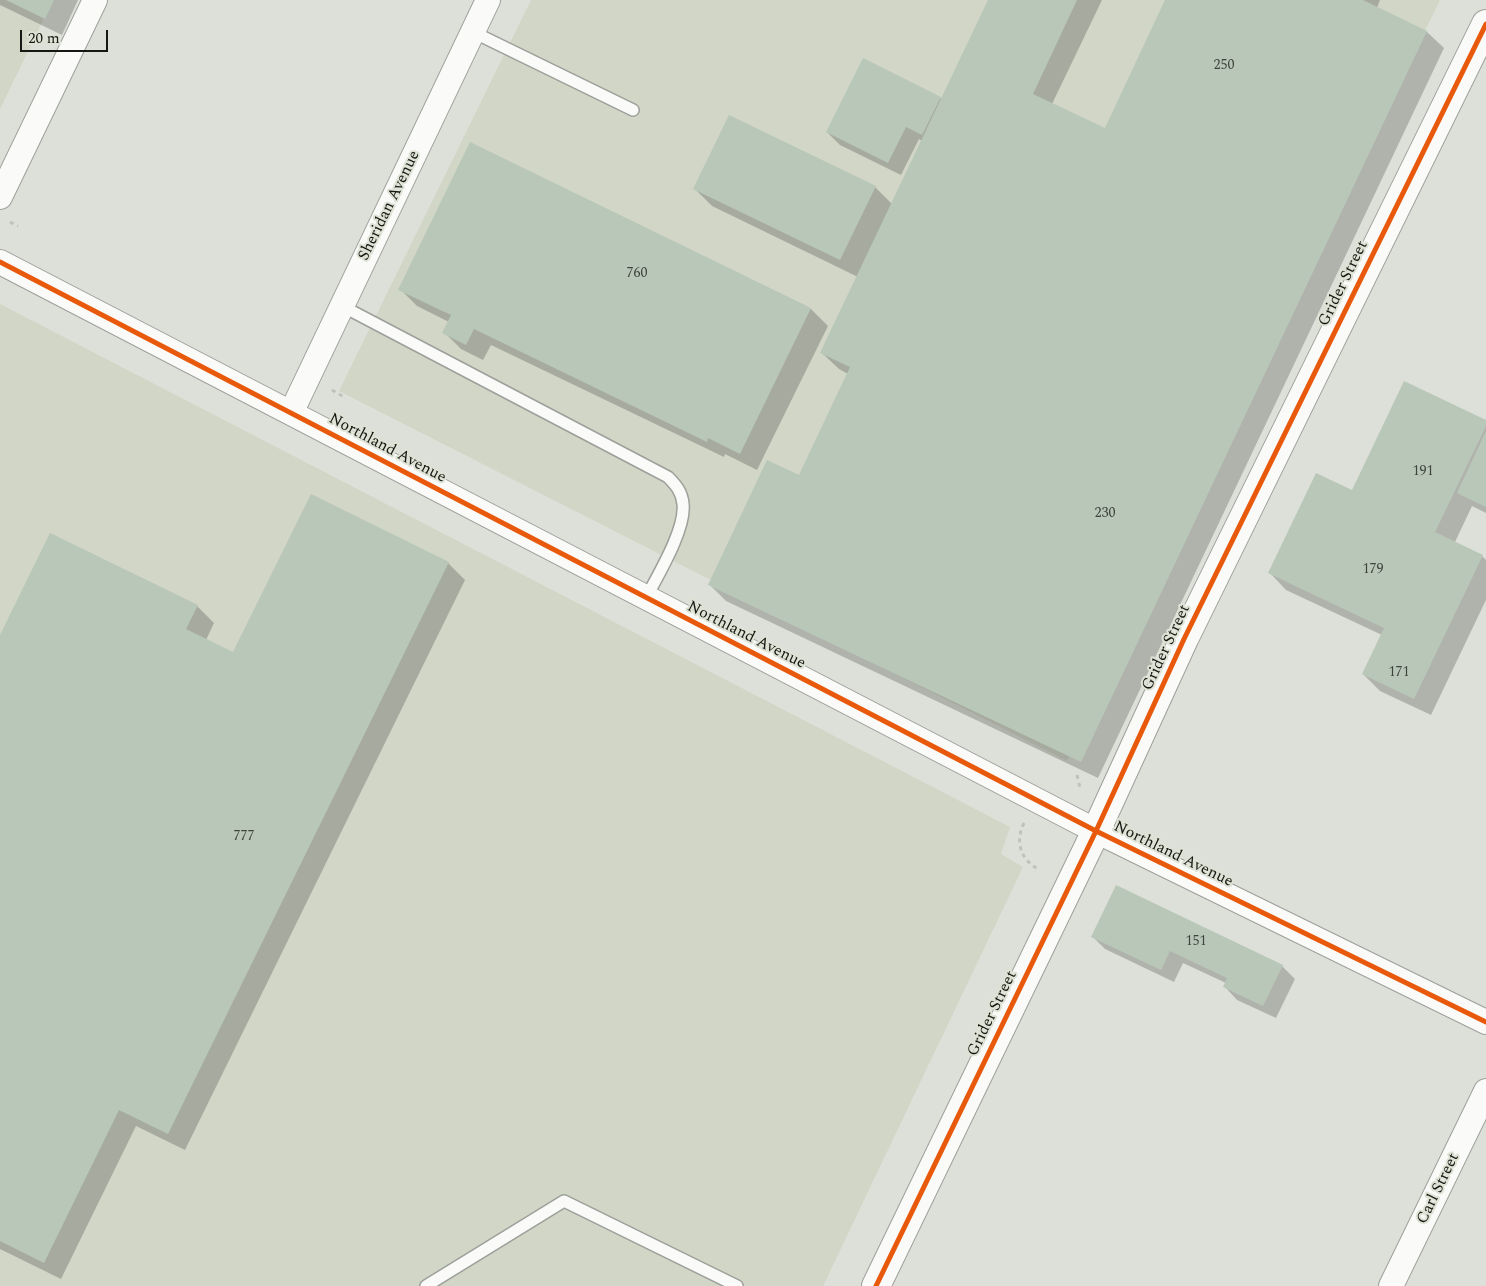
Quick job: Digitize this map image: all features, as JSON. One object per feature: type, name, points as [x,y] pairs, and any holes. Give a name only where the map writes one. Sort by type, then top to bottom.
[{"type":"street","points":[[0,197],[95,0]]},
{"type":"street","name":"Sheridan Avenue","points":[[291,413],[488,0]]},
{"type":"street","name":"Grider Street","points":[[876,1286],[1096,832],[1184,639],[1486,24]]},
{"type":"street","name":"Northland Avenue","points":[[0,262],[1096,832],[1486,1022]]},
{"type":"street","name":"Carl Street","points":[[1391,1286],[1486,1091]]},
{"type":"lane","points":[[473,32],[633,110]]},
{"type":"lane","points":[[342,306],[668,477],[678,488],[683,504],[681,521],[672,548],[646,598]]},
{"type":"lane","points":[[426,1286],[564,1201],[737,1286]]},
{"type":"path","points":[[8,222],[18,226]]},
{"type":"path","points":[[325,387],[344,397]]},
{"type":"path","points":[[1078,775],[1080,788]]},
{"type":"path","points":[[1024,823],[1019,836],[1020,849],[1027,861],[1038,869]]},
{"type":"shaded area","points":[[0,0],[53,0],[0,109]]},
{"type":"shaded area","points":[[531,0],[1440,0],[1067,761],[339,391]]},
{"type":"shaded area","points":[[0,304],[1010,827],[1001,854],[1023,867],[823,1286],[0,1286]]},
{"type":"building","points":[[6,0],[54,0],[45,19]]},
{"type":"building","points":[[988,0],[1077,0],[1033,94],[1105,128],[1165,0],[1363,0],[1427,31],[1081,762],[708,585],[767,460],[799,475],[850,367],[820,353]]},
{"type":"building","points":[[863,58],[941,97],[922,135],[906,127],[888,163],[826,132]]},
{"type":"building","points":[[729,115],[876,186],[840,260],[693,189]]},
{"type":"building","points":[[470,142],[811,308],[740,454],[708,438],[707,442],[474,329],[466,345],[442,333],[451,315],[398,290]]},
{"type":"building","points":[[1404,381],[1486,420],[1486,426],[1435,532],[1483,555],[1414,699],[1362,674],[1384,628],[1268,573],[1316,473],[1352,490]]},
{"type":"building","points":[[1486,431],[1486,507],[1457,493]]},
{"type":"building","points":[[311,494],[449,562],[168,1134],[119,1110],[44,1263],[0,1241],[0,635],[50,533],[198,605],[186,629],[233,652]]},
{"type":"building","points":[[1116,885],[1283,965],[1263,1006],[1223,987],[1227,978],[1170,951],[1161,970],[1091,937]]},
{"type":"cycle path","points":[[876,1286],[1096,831],[1184,639],[1486,24]]},
{"type":"cycle path","points":[[0,262],[1096,831],[1486,1022]]}]
